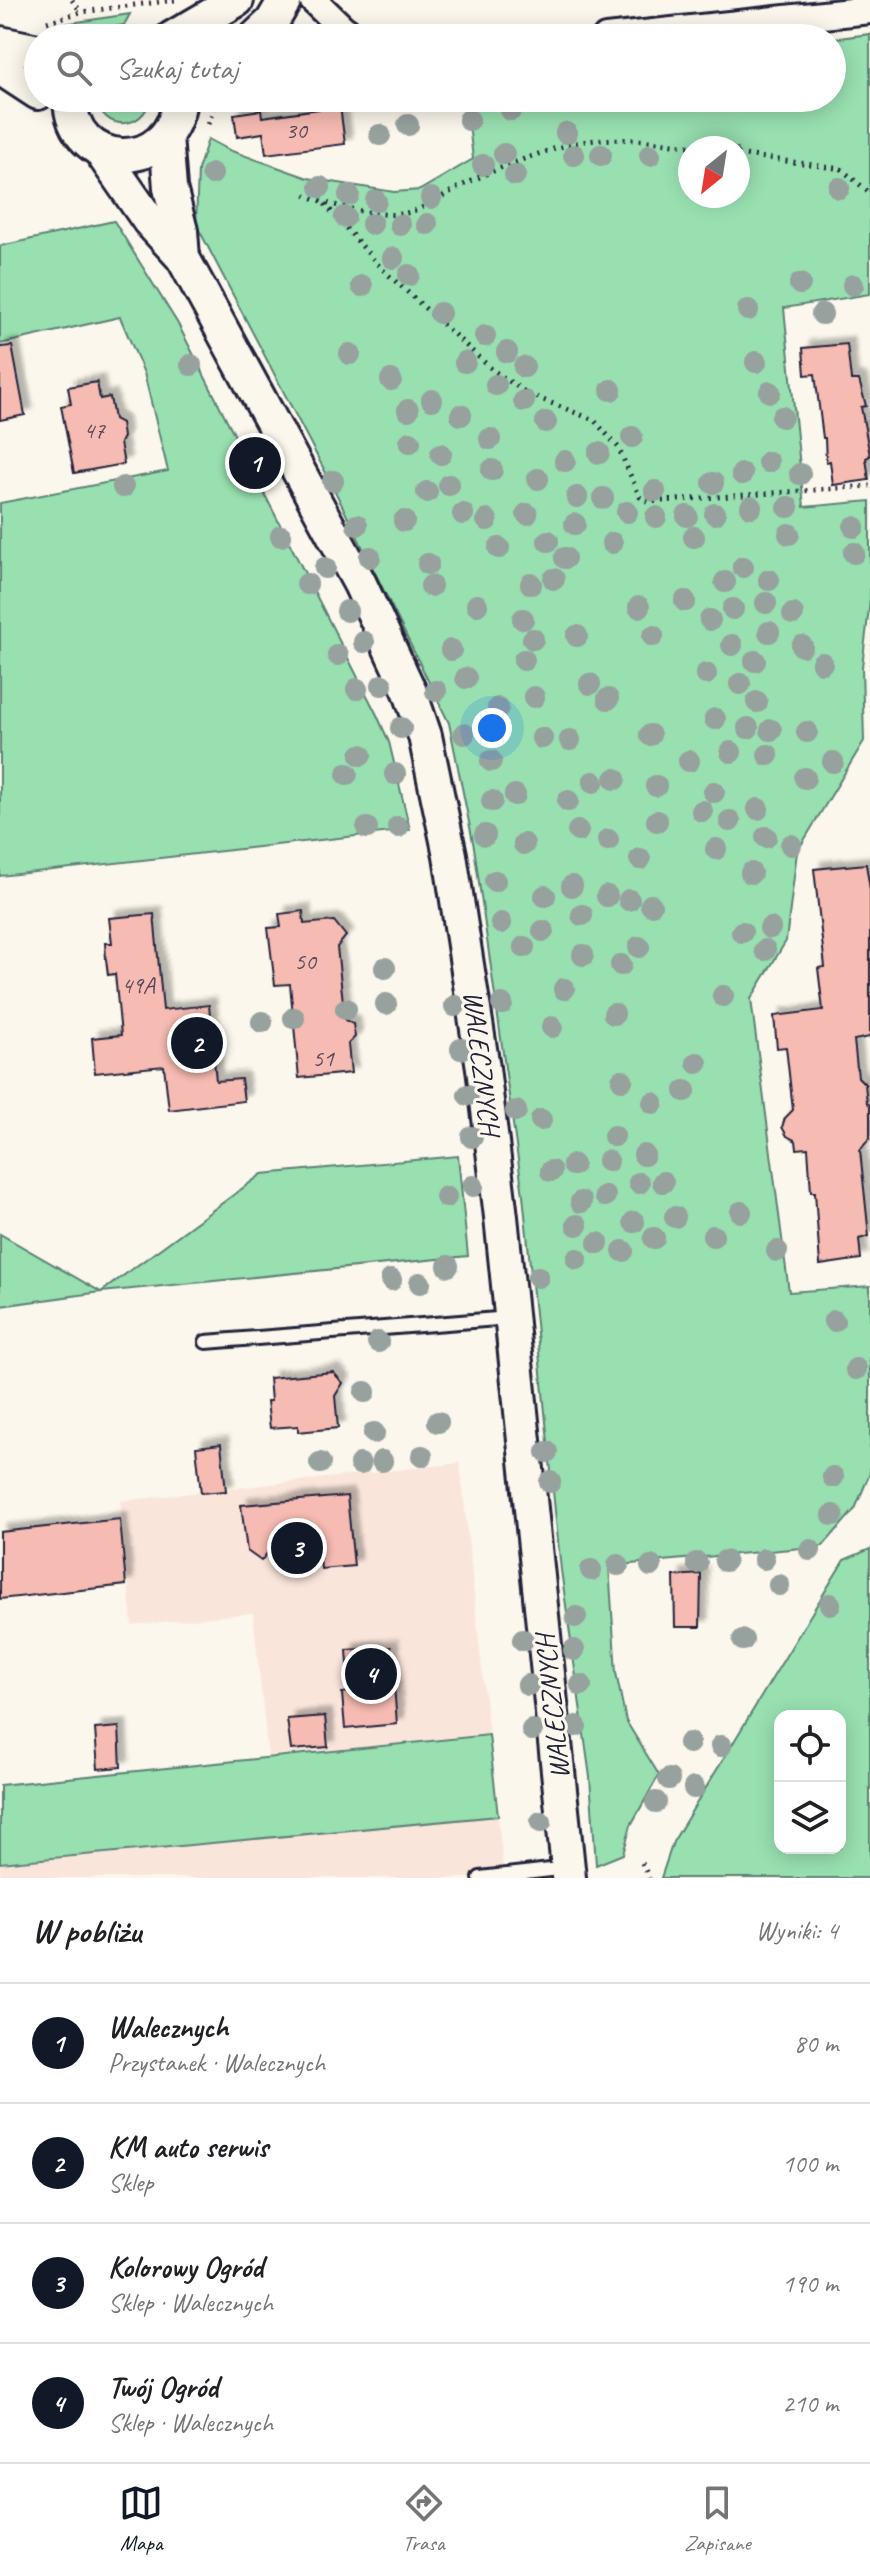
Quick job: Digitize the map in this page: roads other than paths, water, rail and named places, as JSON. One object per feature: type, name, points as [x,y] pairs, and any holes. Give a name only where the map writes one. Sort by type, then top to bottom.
[{"type":"street","points":[[196,24],[237,0]]},
{"type":"street","points":[[270,24],[285,0]]},
{"type":"street","points":[[313,0],[338,24]]},
{"type":"street","points":[[738,24],[870,10]]},
{"type":"street","points":[[0,43],[24,39]]},
{"type":"street","points":[[0,68],[24,84]]},
{"type":"street","name":"WALECZNYCH","points":[[68,112],[87,141],[99,149],[149,221],[183,258],[360,584],[410,692],[425,736],[450,855],[471,983],[512,1318],[568,1873]]},
{"type":"street","points":[[99,149],[113,154],[142,153],[184,112]]},
{"type":"street","name":"WALECZNYCH","points":[[183,258],[181,231],[170,188],[186,112]]},
{"type":"lane","points":[[206,1342],[512,1318]]},
{"type":"lane","points":[[480,1878],[568,1873]]},
{"type":"place","name":"Walecznych","points":[[255,463]]},
{"type":"place","name":"KM auto serwis","points":[[197,1043]]},
{"type":"place","name":"Kolorowy Ogród","points":[[297,1548]]},
{"type":"place","name":"Twój Ogród","points":[[371,1674]]}]
